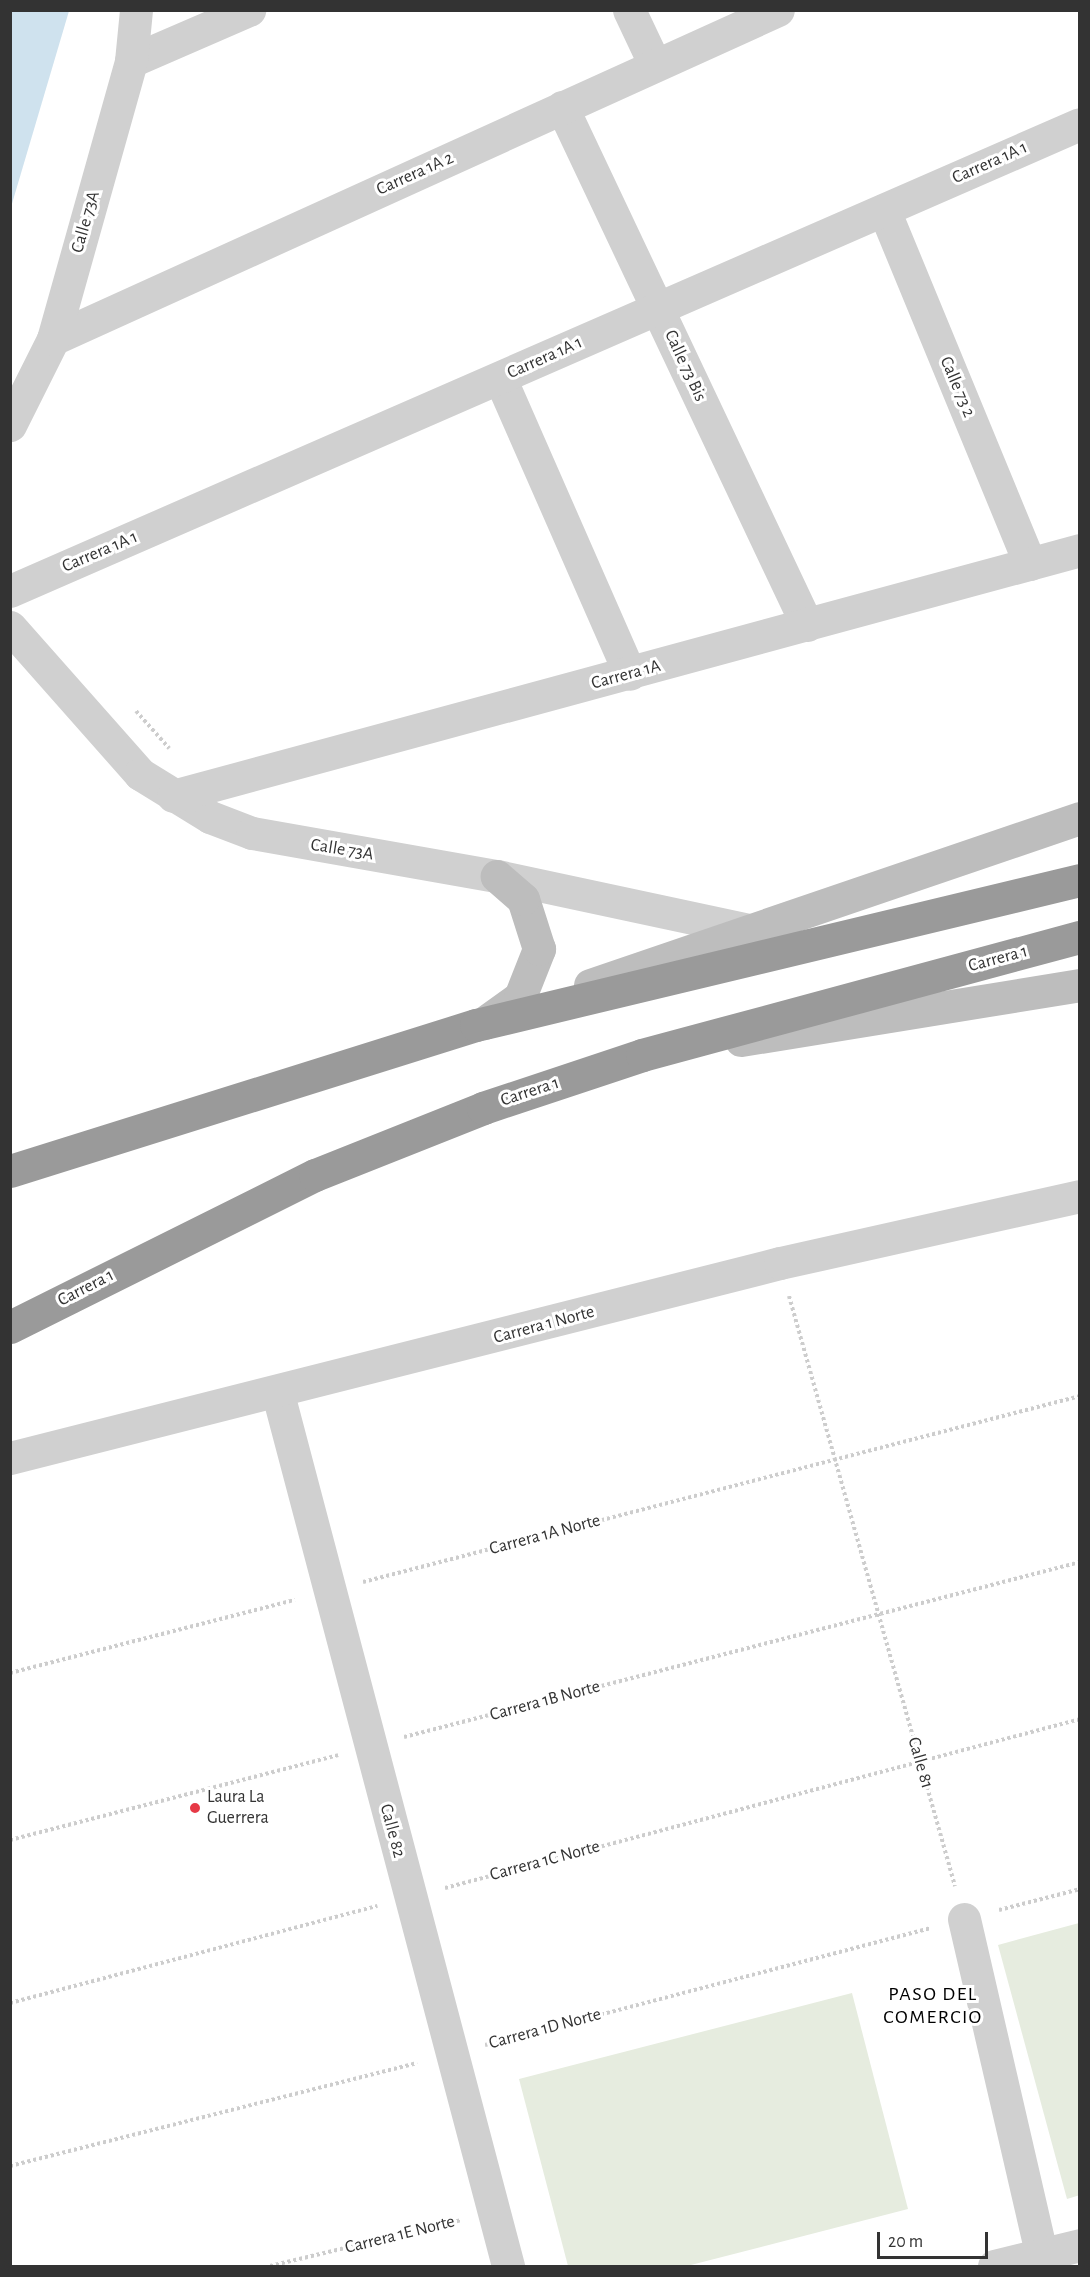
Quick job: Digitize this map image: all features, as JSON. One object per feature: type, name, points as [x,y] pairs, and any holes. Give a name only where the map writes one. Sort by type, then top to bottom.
[{"type":"highway","points":[[10,1171],[476,1025],[924,921],[1080,880]]},
{"type":"highway","name":"Carrera 1","points":[[10,1327],[315,1175],[483,1108],[642,1055],[1080,937]]},
{"type":"street","name":"Calle 73A","points":[[10,425],[53,339],[131,61],[136,10]]},
{"type":"street","points":[[131,61],[249,10]]},
{"type":"street","points":[[629,10],[655,65]]},
{"type":"street","name":"Carrera 1A 2","points":[[53,339],[778,10]]},
{"type":"street","name":"Calle 73 Bis","points":[[562,107],[807,625]]},
{"type":"street","name":"Carrera 1A 1","points":[[10,591],[884,210],[1076,135]]},
{"type":"street","name":"Calle 73 2","points":[[884,210],[1030,564]]},
{"type":"street","points":[[500,378],[630,674]]},
{"type":"street","name":"Carrera 1A","points":[[173,796],[630,674],[1080,550]]},
{"type":"street","name":"Calle 73A","points":[[10,627],[140,774],[173,796],[252,833],[497,876],[748,930]]},
{"type":"street","points":[[476,1025],[748,930],[1080,819]]},
{"type":"street","points":[[476,1025],[508,1010],[536,966],[532,915],[512,886],[497,876]]},
{"type":"street","points":[[642,1055],[1080,985]]},
{"type":"street","name":"Carrera 1 Norte","points":[[10,1458],[278,1394],[780,1263],[1080,1196]]},
{"type":"street","name":"Calle 82","points":[[278,1394],[328,1592],[508,2266]]},
{"type":"street","points":[[964,1919],[1042,2261]]},
{"type":"street","points":[[994,2266],[1042,2261],[1080,2245]]},
{"type":"path","points":[[127,701],[175,754],[214,785]]},
{"type":"path","name":"Calle 81","points":[[780,1263],[964,1919]]},
{"type":"path","name":"Carrera 1A Norte","points":[[10,1673],[1080,1396]]},
{"type":"path","name":"Carrera 1B Norte","points":[[10,1840],[1080,1562]]},
{"type":"path","name":"Carrera 1C Norte","points":[[10,2003],[1080,1719]]},
{"type":"path","name":"Carrera 1D Norte","points":[[10,2166],[451,2054],[1080,1889]]},
{"type":"path","name":"Carrera 1E Norte","points":[[270,2266],[494,2212]]},
{"type":"shaded area","points":[[1079,1923],[1080,2195],[1067,2199],[998,1945]]},
{"type":"shaded area","points":[[852,1993],[908,2209],[687,2266],[568,2266],[519,2079]]},
{"type":"water","points":[[10,11],[69,11],[11,207]]},
{"type":"place","name":"Laura La Guerrera","points":[[195,1808]]},
{"type":"district","name":"PASO DEL COMERCIO","points":[[933,2006]]}]
